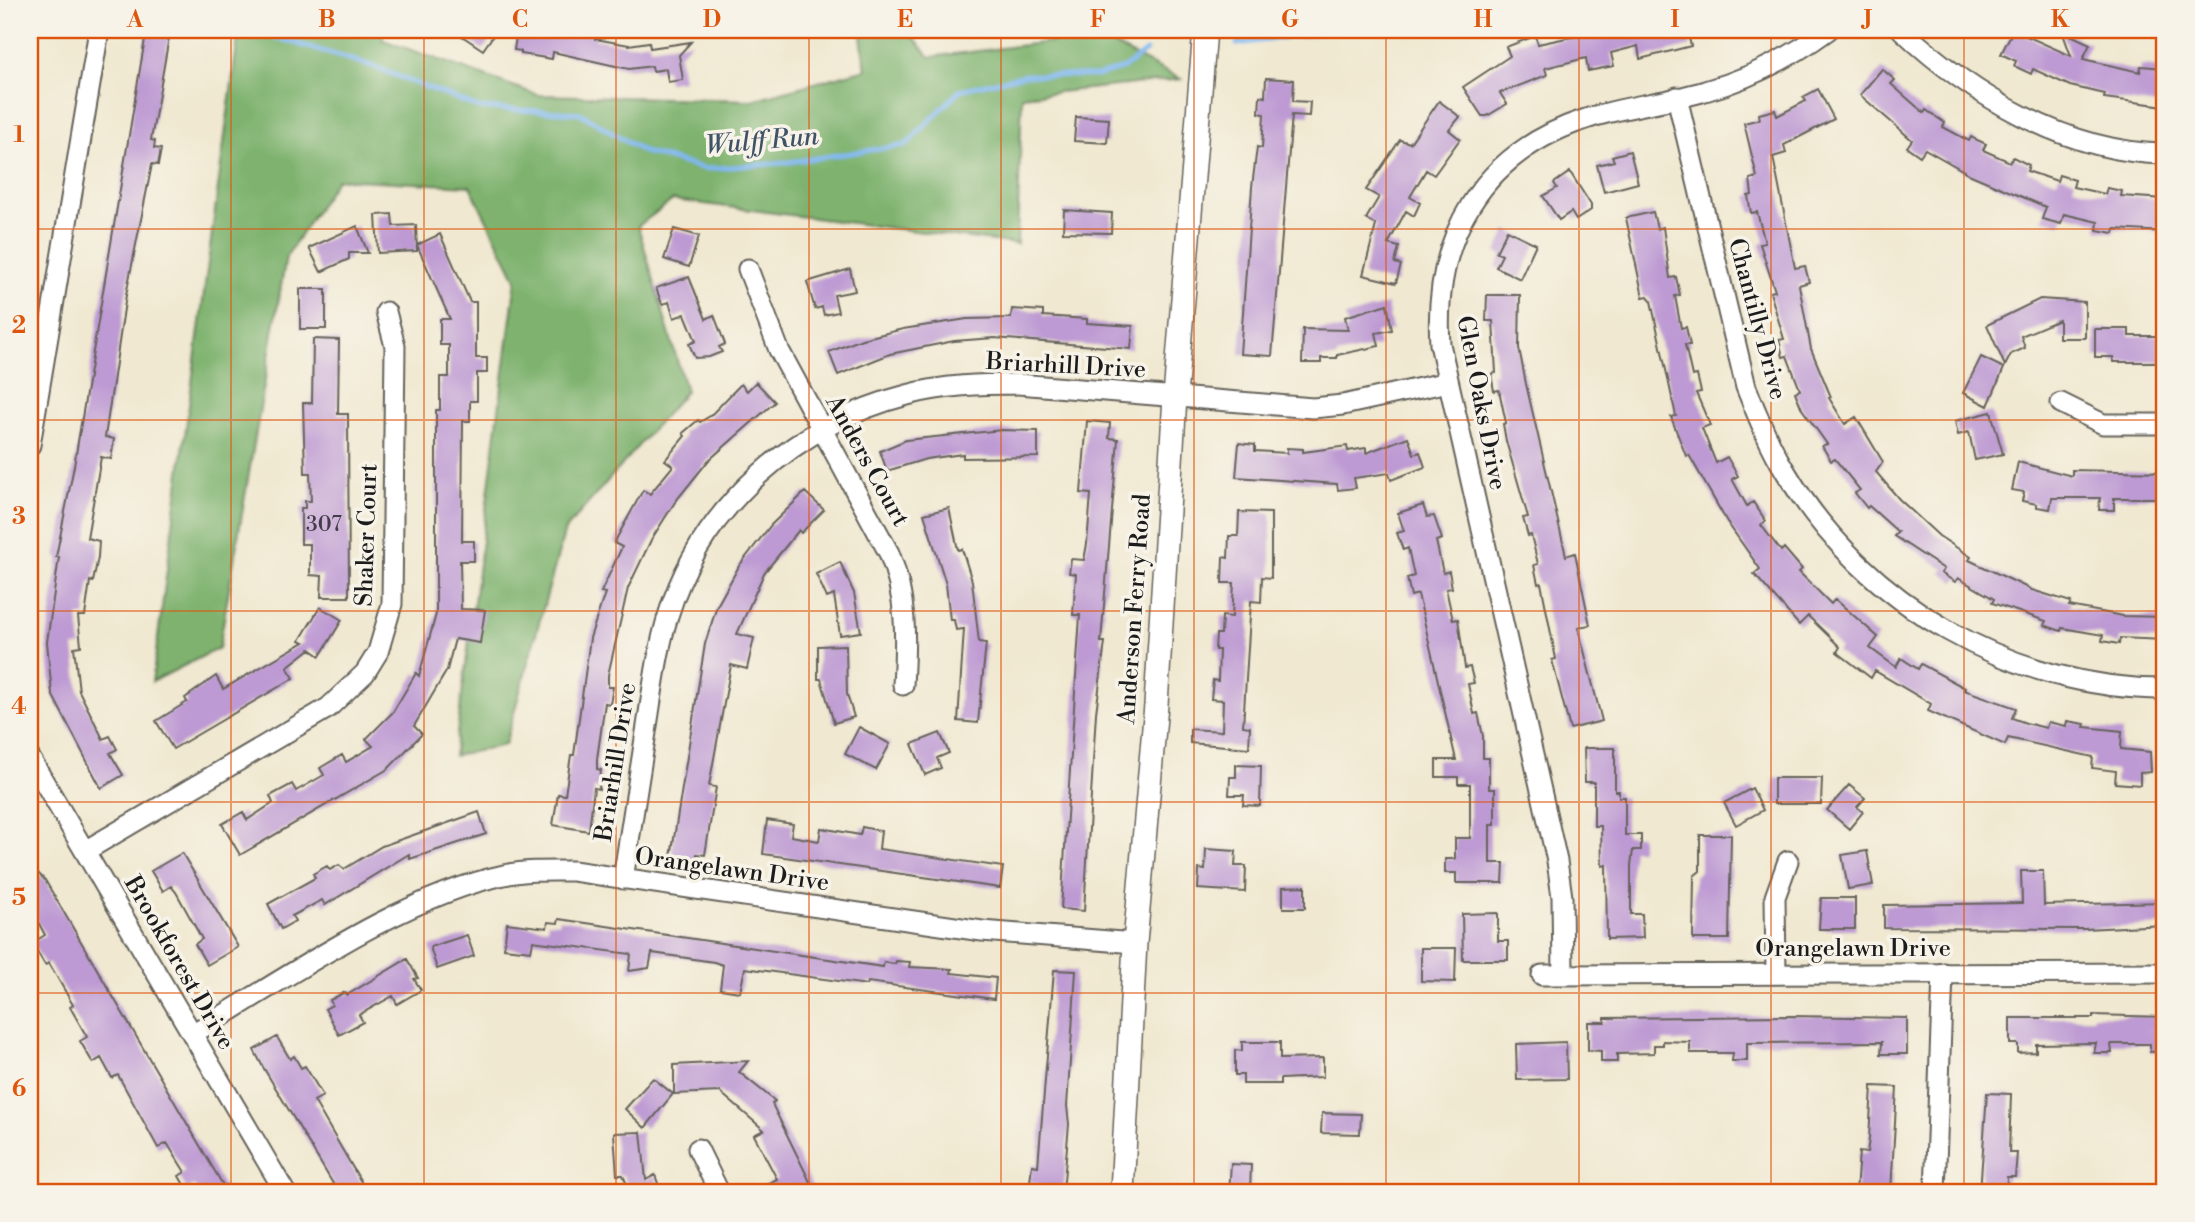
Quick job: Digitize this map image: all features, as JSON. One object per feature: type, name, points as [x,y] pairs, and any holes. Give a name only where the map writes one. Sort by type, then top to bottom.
[{"type":"street","points":[[30,444],[99,30]]},
{"type":"street","name":"Anderson Ferry Road","points":[[1122,1192],[1135,943],[1156,705],[1175,397],[1205,30]]},
{"type":"street","name":"Glen Oaks Drive","points":[[1563,974],[1562,897],[1557,861],[1440,344],[1440,285],[1454,236],[1483,186],[1527,146],[1556,129],[1588,118],[1703,92],[1745,77],[1774,64],[1828,30]]},
{"type":"street","points":[[1902,30],[1931,58],[2016,112],[2095,143],[2145,153],[2165,154]]},
{"type":"street","name":"Chantilly Drive","points":[[1677,97],[1746,387],[1787,475],[1815,515],[1867,572],[1897,597],[1971,643],[2053,674],[2115,686],[2165,689]]},
{"type":"street","name":"Anders Court","points":[[748,270],[779,350],[889,553],[899,578],[907,629],[903,685]]},
{"type":"street","name":"Shaker Court","points":[[85,851],[328,708],[348,692],[378,652],[387,629],[393,587],[396,346],[386,312]]},
{"type":"street","name":"Briarhill Drive","points":[[623,879],[658,656],[680,583],[700,546],[724,511],[778,458],[821,428],[875,404],[908,394],[976,384],[1018,384],[1313,408],[1343,405],[1448,382]]},
{"type":"street","points":[[2061,403],[2103,424],[2165,424]]},
{"type":"street","name":"Brookforest Drive","points":[[30,758],[285,1192]]},
{"type":"street","points":[[1776,974],[1775,897],[1788,861]]},
{"type":"street","name":"Orangelawn Drive","points":[[192,1034],[421,902],[504,875],[538,871],[573,871],[982,931],[1135,943]]},
{"type":"street","points":[[1935,1192],[1943,973]]},
{"type":"street","name":"Orangelawn Drive","points":[[1542,975],[2165,973]]},
{"type":"street","points":[[698,1149],[719,1192]]},
{"type":"green space","points":[[239,30],[382,30],[383,40],[538,95],[752,100],[866,69],[860,30],[907,30],[930,57],[1096,36],[1181,79],[1022,96],[1017,244],[673,200],[638,226],[686,391],[565,530],[505,745],[454,756],[516,279],[470,186],[337,179],[286,257],[219,648],[152,682]]},
{"type":"building","points":[[453,30],[497,30],[483,50]]},
{"type":"building","points":[[517,30],[577,36],[578,31],[595,34],[595,39],[629,45],[649,42],[650,48],[691,42],[679,55],[683,80],[668,82],[666,69],[653,71],[652,66],[629,69],[553,52],[552,59],[521,54],[521,51],[514,50]]},
{"type":"building","points":[[1604,30],[1687,30],[1691,46],[1640,59],[1638,46],[1611,53],[1614,66],[1588,71],[1586,58],[1545,68],[1547,75],[1500,93],[1507,104],[1487,116],[1482,116],[1463,87],[1510,56],[1506,47],[1535,36],[1538,44]]},
{"type":"building","points":[[2013,30],[2071,56],[2062,31],[2090,44],[2083,59],[2140,72],[2141,66],[2165,68],[2165,106],[2104,98],[2105,94],[2070,86],[2033,69],[2031,74],[2014,66],[2016,61],[2001,54]]},
{"type":"building","points":[[146,33],[169,37],[151,140],[155,141],[154,148],[161,149],[158,165],[152,164],[126,295],[105,437],[114,439],[111,459],[101,457],[87,538],[99,541],[98,557],[93,582],[90,581],[85,616],[78,616],[81,646],[74,647],[79,691],[103,739],[110,736],[117,749],[110,753],[123,775],[101,788],[52,694],[47,642],[59,557],[56,557],[74,466]]},
{"type":"building","points":[[1882,69],[1895,80],[1891,84],[1924,113],[1926,110],[1945,123],[1943,127],[1969,141],[1971,137],[1986,144],[1983,150],[2010,162],[2013,157],[2029,165],[2027,171],[2057,181],[2059,175],[2075,180],[2073,187],[2105,194],[2107,188],[2122,191],[2121,196],[2165,199],[2165,232],[2115,229],[2114,233],[2097,230],[2098,222],[2064,214],[2061,224],[2042,219],[2046,207],[1971,175],[1925,149],[1920,156],[1907,147],[1912,140],[1860,95]]},
{"type":"building","points":[[1266,78],[1294,80],[1293,101],[1310,102],[1309,116],[1292,115],[1272,356],[1240,354],[1252,187],[1257,147],[1262,148],[1264,114],[1259,113],[1260,96],[1265,97]]},
{"type":"building","points":[[1818,89],[1834,119],[1784,145],[1786,153],[1773,157],[1795,268],[1805,266],[1809,282],[1799,285],[1811,349],[1831,397],[1829,398],[1845,424],[1856,417],[1883,462],[1876,472],[1899,499],[1939,536],[1971,557],[1969,560],[2032,590],[2071,602],[2069,606],[2123,616],[2165,617],[2165,640],[2120,638],[2119,644],[2102,641],[2103,635],[2062,628],[2061,631],[2044,625],[2046,621],[1992,603],[1994,599],[1958,578],[1955,582],[1941,573],[1944,569],[1894,536],[1898,532],[1869,506],[1867,508],[1855,493],[1860,490],[1835,459],[1831,461],[1822,446],[1827,444],[1802,409],[1795,392],[1800,390],[1787,356],[1783,357],[1779,340],[1784,339],[1770,292],[1775,291],[1760,244],[1765,243],[1757,212],[1751,213],[1748,196],[1752,195],[1750,179],[1757,177],[1744,123],[1760,119],[1759,114],[1775,110],[1777,116],[1806,101],[1803,97]]},
{"type":"building","points":[[1439,101],[1460,117],[1449,130],[1460,139],[1434,175],[1426,170],[1410,197],[1420,203],[1414,216],[1406,211],[1388,244],[1399,247],[1395,263],[1401,265],[1396,283],[1363,275],[1376,225],[1366,219],[1379,197],[1366,190],[1400,140],[1410,143]]},
{"type":"building","points":[[1076,117],[1109,119],[1107,143],[1074,141]]},
{"type":"building","points":[[1630,151],[1638,183],[1604,192],[1597,165],[1614,161],[1612,156]]},
{"type":"building","points":[[1570,172],[1591,205],[1591,210],[1576,220],[1571,212],[1559,220],[1543,196],[1557,188],[1554,183]]},
{"type":"building","points":[[1064,210],[1112,213],[1111,233],[1063,232]]},
{"type":"building","points":[[1653,212],[1657,229],[1663,227],[1670,278],[1676,277],[1680,295],[1675,296],[1681,328],[1686,327],[1690,345],[1685,345],[1692,376],[1697,375],[1701,392],[1696,393],[1710,425],[1702,428],[1716,463],[1727,457],[1738,476],[1732,479],[1747,506],[1753,502],[1766,521],[1761,525],[1781,551],[1784,548],[1802,569],[1799,572],[1831,604],[1835,599],[1878,637],[1870,648],[1896,667],[1901,658],[1918,669],[1921,664],[1965,688],[1964,690],[2016,708],[2012,718],[2026,723],[2046,728],[2048,722],[2066,726],[2067,721],[2085,724],[2084,727],[2122,731],[2121,749],[2150,752],[2151,772],[2140,773],[2140,785],[2115,783],[2116,771],[2092,768],[2093,757],[2008,738],[2005,745],[1928,711],[1931,704],[1875,671],[1871,678],[1837,652],[1840,647],[1808,616],[1799,625],[1754,574],[1760,569],[1727,522],[1689,455],[1686,456],[1671,417],[1676,416],[1651,301],[1648,296],[1643,297],[1626,218]]},
{"type":"building","points":[[392,214],[393,226],[416,225],[417,251],[378,253],[376,215]]},
{"type":"building","points":[[357,226],[368,253],[349,253],[349,259],[321,272],[309,248]]},
{"type":"building","points":[[674,229],[699,236],[689,267],[664,259]]},
{"type":"building","points":[[1507,230],[1536,244],[1520,279],[1496,267],[1502,255],[1496,252]]},
{"type":"building","points":[[440,234],[470,302],[476,302],[476,358],[487,358],[487,373],[477,373],[477,401],[470,401],[470,421],[463,421],[462,541],[474,541],[474,561],[460,561],[461,609],[485,610],[480,643],[455,639],[447,670],[414,726],[422,734],[388,769],[240,855],[222,824],[243,812],[247,820],[273,803],[270,796],[292,784],[296,791],[324,775],[320,768],[342,755],[346,762],[373,746],[366,739],[393,712],[416,673],[419,676],[436,614],[436,410],[440,410],[440,377],[449,377],[449,345],[440,345],[440,319],[450,319],[417,245]]},
{"type":"building","points":[[850,269],[855,291],[834,295],[838,312],[824,315],[822,307],[815,309],[807,282]]},
{"type":"building","points":[[689,277],[706,319],[714,315],[725,344],[719,347],[722,352],[709,357],[695,358],[689,344],[696,341],[685,314],[674,318],[669,302],[662,304],[656,288]]},
{"type":"building","points":[[300,289],[326,289],[326,329],[300,329]]},
{"type":"building","points":[[1487,295],[1520,295],[1519,348],[1526,384],[1566,556],[1575,553],[1590,625],[1578,627],[1602,721],[1570,729],[1552,660],[1556,659],[1541,583],[1538,584],[1534,565],[1538,564],[1531,535],[1528,536],[1523,518],[1528,517],[1506,441],[1503,424],[1506,423],[1499,390],[1494,391],[1491,374],[1496,373],[1493,321],[1486,321]]},
{"type":"building","points":[[2040,299],[2085,302],[2085,338],[2059,338],[2059,320],[2021,336],[2025,348],[2011,354],[2005,366],[1987,325]]},
{"type":"building","points":[[1387,304],[1392,330],[1376,333],[1379,346],[1337,355],[1337,358],[1321,358],[1321,363],[1302,363],[1303,329],[1348,330],[1345,317]]},
{"type":"building","points":[[1012,309],[1043,311],[1043,316],[1087,319],[1087,323],[1133,326],[1131,349],[994,338],[954,341],[890,354],[838,375],[829,352],[862,339],[903,329],[967,319],[1011,318]]},
{"type":"building","points":[[2095,329],[2129,329],[2129,336],[2161,336],[2165,339],[2165,362],[2113,362],[2113,357],[2095,357]]},
{"type":"building","points":[[313,339],[339,340],[338,414],[348,414],[349,597],[321,597],[322,576],[310,575],[310,544],[301,544],[301,508],[305,508],[305,501],[311,501],[310,473],[305,473],[303,403],[312,403]]},
{"type":"building","points":[[1981,357],[2004,368],[1988,406],[1963,393]]},
{"type":"building","points":[[756,382],[775,402],[708,461],[675,502],[651,540],[628,588],[608,675],[608,687],[613,687],[610,704],[605,703],[597,759],[597,769],[601,770],[599,789],[594,788],[589,831],[553,825],[558,794],[565,795],[571,755],[574,755],[590,638],[605,593],[601,592],[622,547],[614,543],[643,490],[650,494],[673,466],[665,460],[685,436],[683,433],[698,420],[700,422],[710,416],[741,384],[747,391]]},
{"type":"building","points":[[1991,412],[2003,454],[1975,460],[1969,432],[1958,435],[1955,421]]},
{"type":"building","points":[[1087,421],[1110,423],[1109,438],[1118,439],[1101,642],[1105,642],[1096,713],[1084,911],[1061,909],[1080,615],[1073,615],[1076,574],[1069,573],[1071,559],[1084,560],[1087,544],[1091,494],[1081,493]]},
{"type":"building","points":[[1002,430],[1038,431],[1038,457],[963,458],[963,454],[926,459],[887,471],[880,451],[906,440]]},
{"type":"building","points":[[1408,437],[1414,454],[1420,452],[1425,467],[1391,480],[1389,473],[1354,478],[1356,488],[1338,490],[1337,484],[1236,477],[1239,443],[1255,445],[1255,451],[1287,453],[1287,448],[1303,449],[1303,452],[1347,446],[1348,451],[1366,448],[1366,453]]},
{"type":"building","points":[[2018,462],[2072,476],[2072,470],[2165,472],[2165,498],[2114,498],[2114,510],[2099,510],[2100,498],[2052,498],[2050,509],[2037,507],[2037,504],[2022,501],[2024,492],[2012,490]]},
{"type":"building","points":[[805,492],[824,510],[801,533],[799,530],[764,573],[737,634],[754,638],[747,669],[731,665],[709,786],[716,787],[705,855],[697,854],[696,861],[671,857],[705,644],[717,606],[739,566],[771,525]]},
{"type":"building","points":[[1423,505],[1427,517],[1434,516],[1442,539],[1436,541],[1443,573],[1449,571],[1452,588],[1446,589],[1453,620],[1458,619],[1465,668],[1470,667],[1474,683],[1468,684],[1474,714],[1478,713],[1483,736],[1483,758],[1489,758],[1489,789],[1495,789],[1495,825],[1490,825],[1490,863],[1504,863],[1503,883],[1456,883],[1456,873],[1445,873],[1445,859],[1455,859],[1455,838],[1470,838],[1470,784],[1458,784],[1458,777],[1436,777],[1436,760],[1456,760],[1418,594],[1411,596],[1407,578],[1414,576],[1408,548],[1403,550],[1397,533],[1404,531],[1398,513]]},
{"type":"building","points":[[949,508],[958,550],[962,549],[972,581],[979,642],[986,643],[978,723],[958,721],[964,629],[956,630],[954,620],[950,620],[946,584],[924,514]]},
{"type":"building","points":[[1239,512],[1271,513],[1271,578],[1262,577],[1261,602],[1251,601],[1243,726],[1250,727],[1249,748],[1190,743],[1190,729],[1222,731],[1223,700],[1211,699],[1213,680],[1218,681],[1219,650],[1215,650],[1216,634],[1221,634],[1222,616],[1232,617],[1234,583],[1222,583],[1223,557],[1228,558],[1229,536],[1238,536]]},
{"type":"building","points":[[840,562],[854,593],[861,632],[840,635],[834,595],[827,598],[816,574]]},
{"type":"building","points":[[320,607],[342,620],[320,656],[310,649],[287,667],[294,678],[173,749],[156,721],[187,702],[185,698],[216,676],[223,689],[304,642],[300,640]]},
{"type":"building","points":[[846,645],[847,694],[854,717],[834,723],[821,679],[818,679],[818,646]]},
{"type":"building","points":[[859,727],[890,744],[876,770],[845,754]]},
{"type":"building","points":[[940,733],[949,753],[937,758],[941,768],[925,775],[912,744]]},
{"type":"building","points":[[1584,748],[1615,748],[1615,791],[1619,791],[1619,797],[1625,797],[1625,835],[1641,835],[1641,850],[1633,850],[1631,865],[1631,914],[1642,914],[1643,938],[1607,939],[1606,865],[1602,866],[1601,826],[1594,826],[1594,782],[1585,782]]},
{"type":"building","points":[[1236,765],[1261,766],[1260,806],[1243,805],[1244,795],[1229,795],[1230,777],[1236,777]]},
{"type":"building","points":[[1774,778],[1822,778],[1821,804],[1774,804]]},
{"type":"building","points":[[1849,785],[1865,798],[1857,807],[1863,812],[1849,829],[1827,810]]},
{"type":"building","points":[[1752,788],[1763,810],[1736,825],[1724,803]]},
{"type":"building","points":[[479,812],[486,834],[410,859],[409,854],[325,905],[322,900],[292,916],[295,921],[281,929],[268,904],[315,878],[313,874],[327,866],[330,870],[339,865],[344,869],[382,846]]},
{"type":"building","points":[[767,820],[793,824],[791,836],[819,841],[821,828],[860,835],[862,827],[881,831],[879,849],[1003,867],[1000,888],[763,854]]},
{"type":"building","points":[[1700,835],[1731,835],[1729,939],[1693,939],[1694,876],[1700,871]]},
{"type":"building","points":[[1206,849],[1236,851],[1235,866],[1246,866],[1245,892],[1198,889],[1199,869],[1205,870]]},
{"type":"building","points":[[1867,851],[1873,885],[1848,889],[1842,855]]},
{"type":"building","points":[[182,853],[238,947],[207,965],[195,944],[202,939],[176,892],[171,886],[163,891],[151,871]]},
{"type":"building","points":[[30,865],[45,880],[227,1192],[198,1192],[194,1185],[187,1190],[179,1176],[185,1172],[167,1143],[158,1148],[118,1075],[112,1078],[101,1058],[93,1063],[80,1041],[87,1037],[70,1007],[73,1005],[49,963],[45,965],[32,943],[45,935],[30,907]]},
{"type":"building","points":[[2021,871],[2043,871],[2044,905],[2165,902],[2165,925],[2084,929],[1884,928],[1884,905],[2022,903]]},
{"type":"building","points":[[1305,886],[1305,908],[1283,908],[1283,887]]},
{"type":"building","points":[[1821,898],[1855,898],[1855,929],[1819,929]]},
{"type":"building","points":[[1498,913],[1498,941],[1508,941],[1508,960],[1463,960],[1462,914]]},
{"type":"building","points":[[559,919],[883,967],[884,962],[895,964],[896,961],[910,962],[909,967],[952,969],[951,973],[996,978],[994,999],[745,968],[740,992],[720,989],[723,965],[714,962],[652,953],[649,968],[629,971],[631,954],[533,941],[531,951],[504,948],[507,923],[547,928],[548,922],[558,923]]},
{"type":"building","points":[[467,935],[474,956],[437,969],[430,947]]},
{"type":"building","points":[[1421,948],[1456,948],[1455,982],[1421,981]]},
{"type":"building","points":[[407,959],[418,978],[414,979],[421,990],[397,1004],[393,996],[359,1015],[363,1022],[339,1035],[325,1009],[332,1005],[330,1000],[345,992],[347,995]]},
{"type":"building","points":[[1054,970],[1076,971],[1067,1106],[1069,1124],[1063,1192],[1036,1192],[1037,1183],[1030,1182],[1032,1165],[1038,1166]]},
{"type":"building","points":[[2093,1015],[2165,1017],[2165,1051],[2150,1052],[2150,1044],[2111,1044],[2112,1053],[2094,1053],[2096,1043],[2036,1044],[2036,1052],[2018,1053],[2018,1044],[2010,1044],[2010,1018],[2093,1018]]},
{"type":"building","points":[[1605,1018],[1907,1018],[1907,1054],[1881,1054],[1882,1042],[1747,1043],[1747,1061],[1732,1061],[1733,1053],[1690,1053],[1690,1042],[1663,1041],[1663,1045],[1654,1045],[1654,1053],[1617,1054],[1617,1062],[1601,1062],[1601,1051],[1588,1050],[1588,1022],[1605,1022]]},
{"type":"building","points":[[277,1037],[290,1059],[294,1056],[301,1068],[305,1066],[323,1096],[314,1101],[367,1192],[338,1192],[263,1067],[254,1050]]},
{"type":"building","points":[[1242,1042],[1280,1042],[1280,1059],[1323,1058],[1323,1077],[1280,1079],[1280,1084],[1243,1084],[1243,1075],[1235,1075],[1235,1050],[1242,1051]]},
{"type":"building","points":[[1566,1042],[1567,1079],[1517,1080],[1516,1044]]},
{"type":"building","points":[[748,1061],[739,1072],[775,1101],[772,1104],[815,1192],[750,1192],[777,1179],[754,1135],[764,1130],[720,1092],[674,1094],[674,1065]]},
{"type":"building","points":[[653,1078],[673,1094],[645,1128],[625,1109]]},
{"type":"building","points":[[1872,1086],[1897,1087],[1891,1192],[1856,1192],[1859,1152],[1867,1153]]},
{"type":"building","points":[[1987,1093],[2011,1094],[2009,1153],[2017,1153],[2015,1177],[2007,1177],[2006,1192],[1980,1192]]},
{"type":"building","points":[[1322,1113],[1361,1114],[1360,1134],[1321,1133]]},
{"type":"building","points":[[641,1132],[646,1180],[655,1175],[661,1192],[625,1192],[629,1190],[623,1175],[617,1175],[614,1133]]},
{"type":"building","points":[[1231,1164],[1251,1165],[1250,1192],[1229,1192]]},
{"type":"waterway","name":"Wulff Run","points":[[251,30],[369,65],[479,108],[580,113],[644,152],[705,169],[782,163],[906,145],[960,90],[1025,75],[1097,76],[1124,68],[1146,51]]},
{"type":"waterway","name":"Wulff Run","points":[[1237,44],[1339,30]]}]
